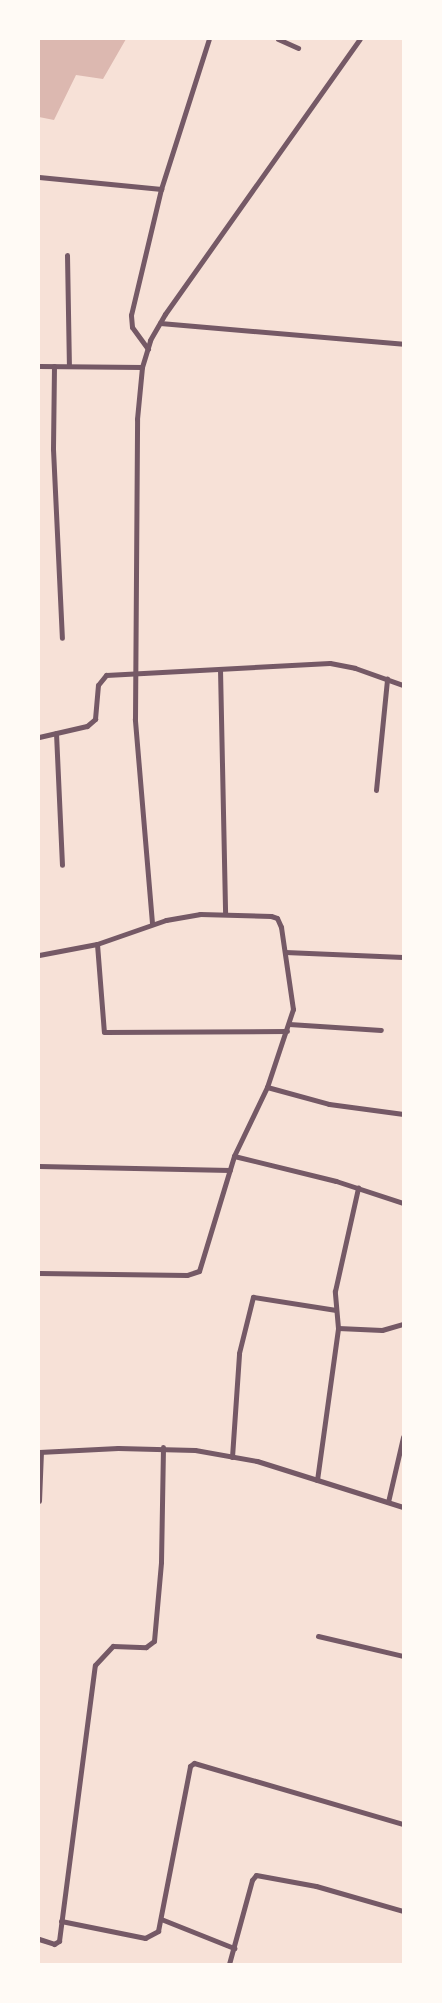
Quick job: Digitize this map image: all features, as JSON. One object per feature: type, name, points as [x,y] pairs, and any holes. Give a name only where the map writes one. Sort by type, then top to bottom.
[{"type":"street","points":[[148,349],[132,327],[130,314],[161,189],[209,39]]},
{"type":"street","points":[[278,39],[298,48]]},
{"type":"street","points":[[152,923],[140,798],[135,674],[137,419],[142,367],[160,323],[360,39]]},
{"type":"street","points":[[39,177],[161,189]]},
{"type":"street","points":[[66,256],[69,366]]},
{"type":"street","points":[[160,323],[403,344]]},
{"type":"street","points":[[39,366],[142,367]]},
{"type":"street","points":[[54,366],[53,458],[62,638]]},
{"type":"street","points":[[39,738],[87,726],[96,719],[101,678],[106,675],[330,663],[403,685]]},
{"type":"street","points":[[220,670],[225,914]]},
{"type":"street","points":[[376,790],[388,679]]},
{"type":"street","points":[[56,733],[62,865]]},
{"type":"street","points":[[39,955],[97,944],[152,923],[225,914],[277,918],[293,1000],[287,1031],[267,1088],[234,1156],[202,1266],[195,1274],[39,1273]]},
{"type":"street","points":[[97,944],[104,1032],[287,1031]]},
{"type":"street","points":[[285,952],[403,957]]},
{"type":"street","points":[[289,1024],[381,1030]]},
{"type":"street","points":[[267,1088],[329,1104],[403,1114]]},
{"type":"street","points":[[234,1156],[358,1188],[403,1203]]},
{"type":"street","points":[[39,1166],[230,1170]]},
{"type":"street","points":[[317,1480],[338,1328],[334,1291],[358,1188]]},
{"type":"street","points":[[232,1456],[239,1353],[253,1297],[336,1310]]},
{"type":"street","points":[[338,1328],[382,1330],[403,1324]]},
{"type":"street","points":[[388,1502],[403,1437]]},
{"type":"street","points":[[39,1939],[57,1943],[93,1670],[98,1660],[113,1646],[146,1647],[154,1640],[161,1562],[163,1447]]},
{"type":"street","points":[[39,1500],[40,1452],[163,1447],[232,1456],[403,1507]]},
{"type":"street","points":[[318,1636],[403,1656]]},
{"type":"street","points":[[61,1922],[145,1938],[158,1931],[190,1766],[194,1763],[403,1824]]},
{"type":"street","points":[[229,1964],[252,1880],[256,1876],[316,1886],[403,1911]]},
{"type":"street","points":[[161,1919],[234,1948]]},
{"type":"shaded area","points":[[39,39],[126,39],[103,79],[76,75],[54,120],[39,117]]}]
